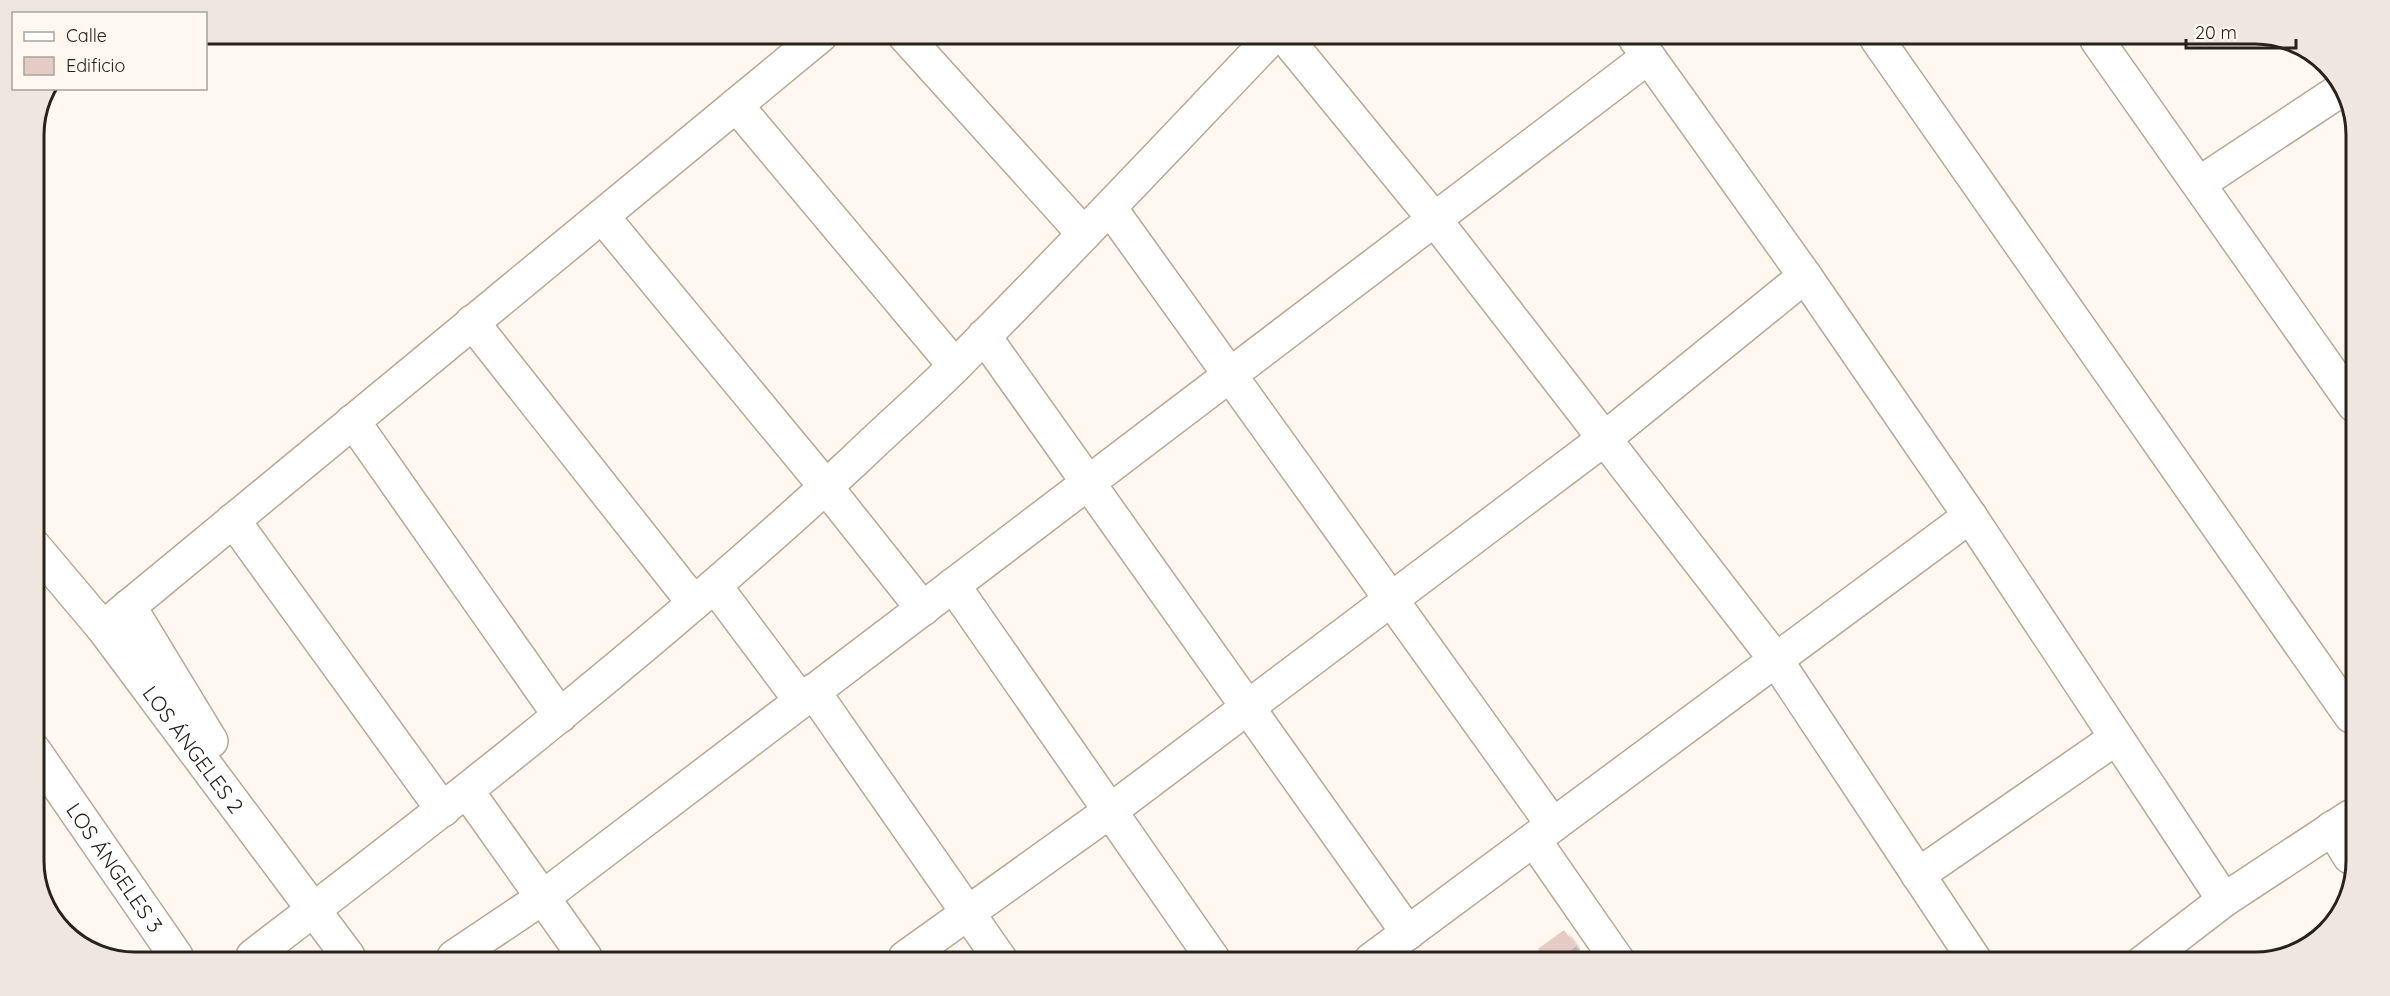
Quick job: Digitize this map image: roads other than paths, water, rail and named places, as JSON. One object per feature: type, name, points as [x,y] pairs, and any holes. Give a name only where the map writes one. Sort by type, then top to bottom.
[{"type":"street","points":[[103,628],[810,43]]},
{"type":"street","points":[[911,43],[1084,234]]},
{"type":"street","points":[[258,952],[311,906],[455,801],[560,716],[704,595],[826,486],[955,366],[1110,208],[1266,43]]},
{"type":"street","points":[[1290,43],[1435,220],[1776,660],[1969,952]]},
{"type":"street","points":[[1880,43],[2346,709]]},
{"type":"street","points":[[2099,43],[2200,183],[2346,393]]},
{"type":"street","points":[[461,952],[542,898],[1435,220],[1642,48],[1805,276],[1970,516],[2224,900]]},
{"type":"street","points":[[2200,183],[2336,92]]},
{"type":"street","points":[[736,105],[955,366]]},
{"type":"street","points":[[1110,208],[1391,600],[1543,832],[1613,952]]},
{"type":"street","points":[[602,216],[826,486],[923,609]]},
{"type":"street","points":[[913,952],[1110,811],[1604,439],[1805,276]]},
{"type":"street","points":[[472,322],[704,595],[807,696],[995,952]]},
{"type":"street","points":[[984,336],[1408,933]]},
{"type":"street","points":[[353,421],[560,716]]},
{"type":"street","points":[[1386,952],[1543,832],[1970,516]]},
{"type":"street","points":[[233,520],[455,801],[542,898],[581,952]]},
{"type":"street","name":"LOS ÁNGELES 2","points":[[44,558],[103,628],[345,952]]},
{"type":"street","points":[[953,585],[1208,952]]},
{"type":"street","points":[[129,606],[311,906]]},
{"type":"street","points":[[1918,875],[2116,738]]},
{"type":"street","name":"LOS ÁNGELES 3","points":[[44,765],[173,952]]},
{"type":"street","points":[[2156,952],[2224,900],[2341,822],[2346,841]]}]
